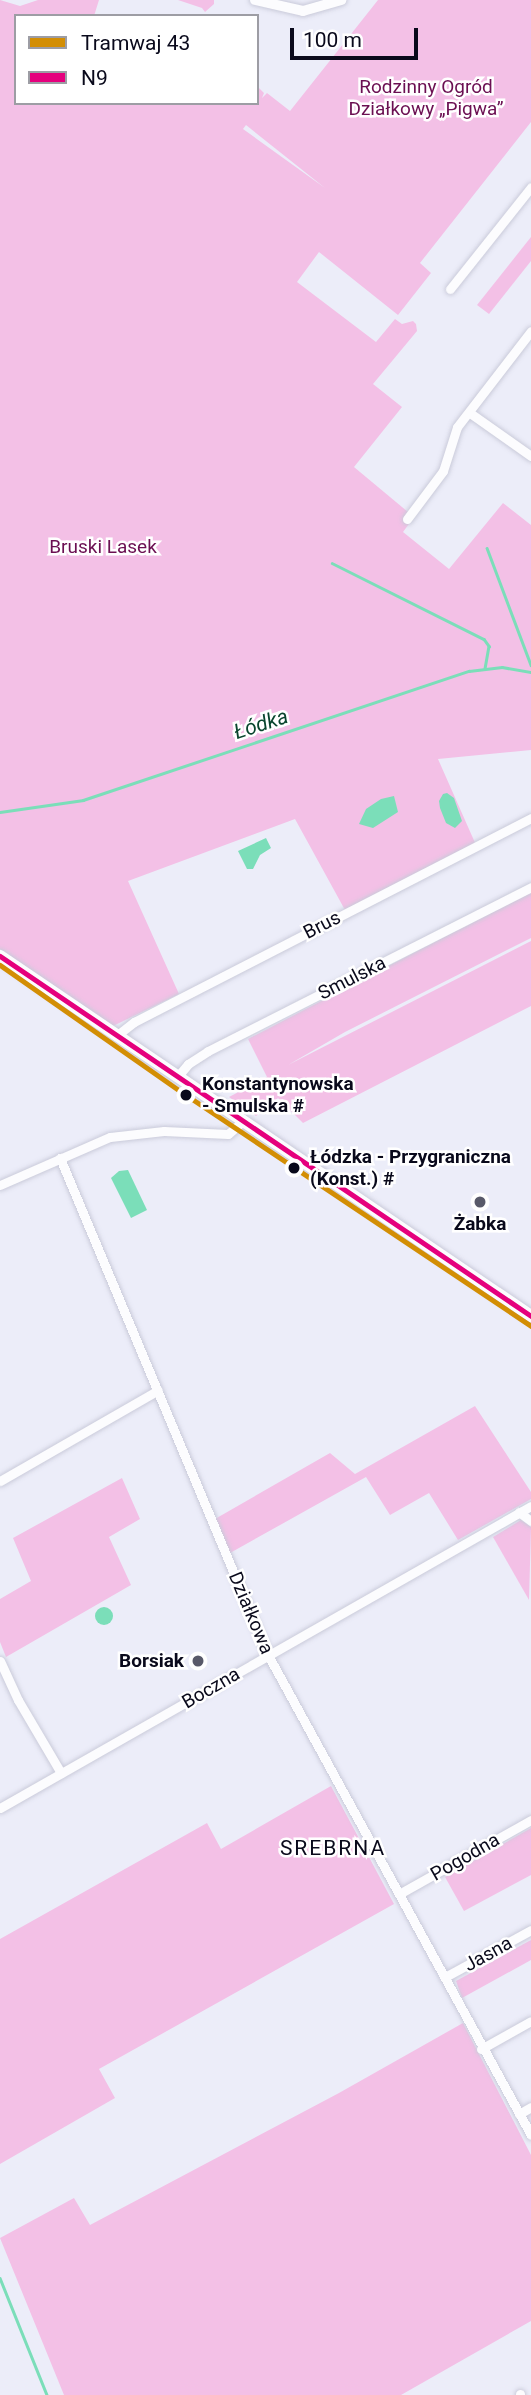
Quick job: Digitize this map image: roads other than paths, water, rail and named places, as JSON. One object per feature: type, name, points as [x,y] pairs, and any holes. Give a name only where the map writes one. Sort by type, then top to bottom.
[{"type":"main road","points":[[0,956],[531,1316]]},
{"type":"street","points":[[255,0],[295,10],[318,9],[341,0]]},
{"type":"street","points":[[450,289],[531,187]]},
{"type":"street","points":[[407,519],[443,471],[452,450],[455,431],[470,413],[470,408],[529,336]]},
{"type":"street","points":[[470,413],[531,456]]},
{"type":"street","name":"Brus","points":[[116,1036],[134,1022],[531,817]]},
{"type":"street","name":"Smulska","points":[[178,1076],[188,1064],[208,1051],[531,887]]},
{"type":"street","points":[[0,1185],[110,1137],[132,1132],[228,1134],[243,1121]]},
{"type":"street","name":"Działkowa","points":[[60,1158],[268,1655],[446,1977],[481,2049],[531,2135]]},
{"type":"street","points":[[0,1481],[158,1390]]},
{"type":"street","name":"Boczna","points":[[0,1808],[531,1506]]},
{"type":"street","points":[[519,1513],[531,1521]]},
{"type":"street","points":[[0,1661],[18,1700],[61,1773]]},
{"type":"street","name":"Pogodna","points":[[400,1894],[531,1820]]},
{"type":"street","name":"Jasna","points":[[446,1977],[531,1930]]},
{"type":"street","points":[[481,2049],[531,2021]]},
{"type":"street","points":[[519,2114],[531,2108]]},
{"type":"waterway","points":[[487,548],[531,665]]},
{"type":"waterway","points":[[332,563],[484,639],[489,646],[485,668]]},
{"type":"waterway","name":"Łódka","points":[[0,812],[83,800],[469,671],[502,667],[531,672]]},
{"type":"waterway","points":[[0,2278],[47,2395]]},
{"type":"tram line","name":"43","points":[[0,965],[186,1095],[531,1326]]},
{"type":"place","name":"Konstantynowska - Smulska #","points":[[186,1095]]},
{"type":"place","name":"Łódzka - Przygraniczna (Konst.) #","points":[[294,1168]]},
{"type":"place","name":"Żabka","points":[[480,1202]]},
{"type":"place","name":"Borsiak","points":[[198,1661]]},
{"type":"district","name":"SREBRNA","points":[[333,1848]]},
{"type":"park label","name":"Rodzinny Ogród Działkowy „Pigwa”","points":[[426,98]]},
{"type":"park label","name":"Bruski Lasek","points":[[103,547]]}]
